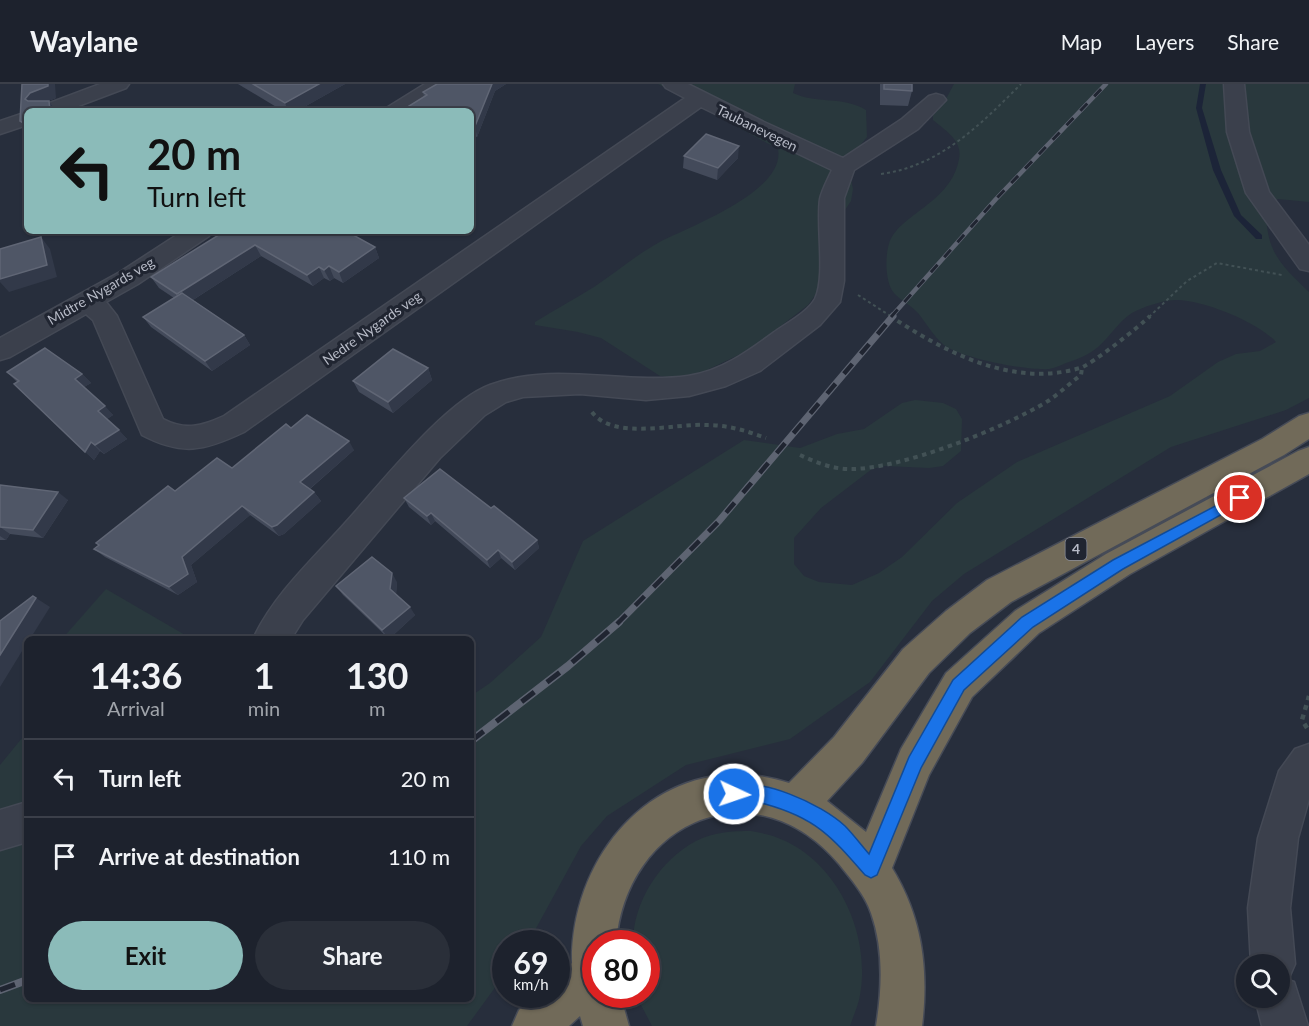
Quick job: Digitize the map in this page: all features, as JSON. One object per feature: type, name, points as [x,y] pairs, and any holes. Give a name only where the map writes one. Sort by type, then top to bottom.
[{"type":"highway","name":"4","points":[[797,804],[848,750],[916,661],[958,622],[999,591],[1273,447],[1309,424]]},
{"type":"highway","name":"4","points":[[871,869],[915,763],[958,685],[1028,622],[1118,564],[1309,459]]},
{"type":"highway","points":[[596,930],[596,921],[612,873],[639,836],[673,808],[713,794],[755,793],[797,804],[838,830],[871,869],[886,897],[897,928],[903,960],[904,995],[899,1026]]},
{"type":"highway","points":[[535,1026],[582,994]]},
{"type":"highway","points":[[602,1008],[606,1026]]},
{"type":"street","points":[[54,108],[119,84]]},
{"type":"street","points":[[400,108],[439,84]]},
{"type":"street","name":"Taubanevegen","points":[[673,84],[698,99],[814,155],[844,166]]},
{"type":"street","points":[[1234,84],[1238,132],[1258,193],[1309,262]]},
{"type":"street","name":"Nedre Nygards veg","points":[[89,301],[104,316],[152,426],[167,435],[189,441],[207,437],[234,424],[698,99]]},
{"type":"street","points":[[273,636],[291,609],[429,450],[475,407],[498,393],[523,387],[580,384],[646,389],[689,387],[716,380],[750,364],[812,319],[827,302],[831,281],[832,198],[844,166],[910,124],[936,100]]},
{"type":"street","points":[[0,128],[24,119]]},
{"type":"street","name":"Midtre Nygards veg","points":[[0,350],[47,321],[89,301],[195,234]]},
{"type":"street","points":[[1272,954],[1269,908],[1278,838],[1293,785],[1309,763]]},
{"type":"street","points":[[0,830],[24,823]]},
{"type":"street","points":[[1280,1008],[1285,1026]]},
{"type":"path","points":[[844,166],[872,174],[895,173],[925,162],[951,147],[1022,84]]},
{"type":"path","points":[[831,281],[862,297],[944,349],[991,367],[1017,372],[1047,373],[1082,368],[1143,322],[1187,281],[1217,263],[1278,273],[1288,277]]},
{"type":"path","points":[[800,454],[823,464],[850,469],[884,465],[922,454],[988,429],[1046,402],[1081,375],[1082,368]]},
{"type":"path","points":[[580,384],[587,405],[595,418],[613,426],[634,428],[709,423],[742,428],[766,438]]},
{"type":"path","points":[[1309,696],[1302,720],[1309,731]]},
{"type":"shaded area","points":[[658,84],[795,84],[793,93],[848,103],[866,110],[867,137],[850,158],[849,170],[853,189],[851,201],[839,219],[823,284],[808,305],[751,349],[686,380],[660,376],[601,338],[535,325],[535,322],[594,287],[658,243],[732,206],[767,180],[776,165],[778,149]]},
{"type":"shaded area","points":[[954,84],[1309,84],[1309,202],[1278,199],[1266,207],[1268,235],[1276,255],[1309,292],[1309,398],[1286,410],[1171,447],[964,574],[932,601],[870,682],[790,739],[686,765],[607,816],[581,846],[535,930],[492,930],[492,992],[467,1026],[0,1026],[0,765],[24,736],[24,1002],[474,1002],[474,694],[490,683],[541,637],[583,541],[744,440],[800,448],[837,434],[864,429],[902,403],[915,400],[943,403],[956,409],[962,419],[961,451],[943,466],[929,468],[885,466],[872,469],[821,508],[794,538],[794,564],[804,576],[819,582],[852,585],[879,573],[902,557],[957,503],[1017,462],[1170,396],[1218,362],[1236,354],[1260,351],[1276,342],[1257,327],[1216,308],[1177,300],[1157,303],[1132,313],[1091,352],[1049,369],[995,363],[964,355],[944,345],[918,313],[891,289],[886,262],[889,244],[894,234],[946,187],[959,159],[960,153],[956,142],[933,120],[933,109],[947,97]]},
{"type":"shaded area","points":[[106,589],[187,636],[65,636]]},
{"type":"shaded area","points":[[751,831],[775,837],[800,849],[818,864],[834,883],[847,904],[856,928],[861,952],[862,976],[859,1000],[850,1026],[652,1026],[643,1008],[660,1008],[660,930],[634,930],[643,898],[660,871],[683,849],[709,836]]},
{"type":"building","points":[[22,84],[48,84],[30,93],[25,99],[49,101],[50,108],[24,108],[24,123],[20,121]]},
{"type":"building","points":[[253,84],[319,84],[285,103]]},
{"type":"building","points":[[437,84],[492,84],[475,126],[474,108],[406,108],[427,95],[423,92]]},
{"type":"building","points":[[884,84],[912,84],[912,91],[884,89]]},
{"type":"building","points":[[706,134],[739,146],[718,168],[684,156]]},
{"type":"building","points":[[220,234],[351,234],[375,247],[339,272],[329,266],[324,270],[319,267],[307,275],[255,245],[177,294],[151,277]]},
{"type":"building","points":[[41,237],[47,265],[0,279],[0,249]]},
{"type":"building","points":[[182,293],[244,335],[205,361],[143,317]]},
{"type":"building","points":[[45,348],[82,374],[75,379],[105,406],[98,411],[119,430],[95,445],[91,442],[85,452],[14,384],[19,381],[7,372]]},
{"type":"building","points":[[393,349],[428,368],[388,402],[353,381]]},
{"type":"building","points":[[307,415],[349,441],[300,482],[314,492],[277,525],[272,527],[242,506],[182,557],[188,574],[169,587],[94,549],[99,545],[96,543],[168,486],[175,491],[217,458],[232,468],[286,424],[291,428]]},
{"type":"building","points":[[440,469],[491,508],[494,506],[537,540],[512,562],[498,550],[487,560],[431,513],[427,516],[404,498]]},
{"type":"building","points":[[0,485],[58,492],[33,530],[0,527]]},
{"type":"building","points":[[372,557],[392,573],[390,589],[410,607],[382,630],[336,586]]},
{"type":"building","points":[[33,596],[36,598],[0,655],[0,621]]},
{"type":"waterway","points":[[1203,84],[1199,108],[1217,170],[1238,216],[1259,237]]},
{"type":"railway","points":[[891,317],[996,199],[1106,84]]},
{"type":"railway","points":[[619,622],[719,521],[893,316]]},
{"type":"railway","points":[[474,739],[568,666],[619,622]]},
{"type":"railway","points":[[0,990],[24,981]]},
{"type":"route","points":[[734,794],[755,793],[797,804],[838,830],[871,869],[915,763],[958,685],[1028,622],[1118,564],[1240,498]]}]
